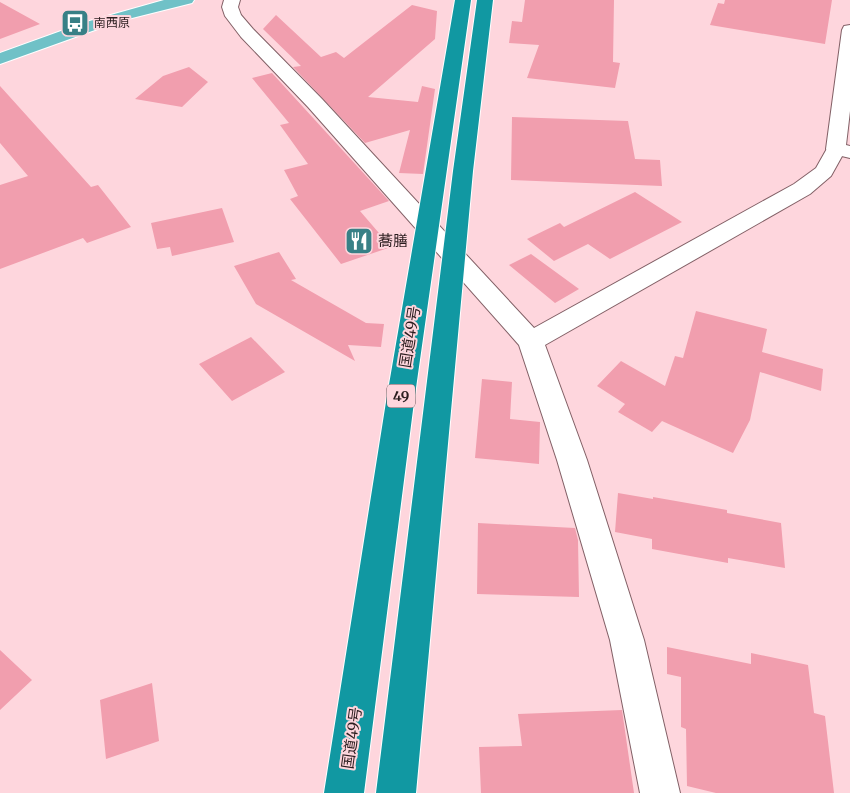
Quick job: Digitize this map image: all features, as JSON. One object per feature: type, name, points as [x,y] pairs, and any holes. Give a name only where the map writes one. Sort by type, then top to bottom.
[{"type":"highway","name":"国道49号","points":[[344,793],[427,226],[463,0]]},
{"type":"highway","name":"49","points":[[396,793],[417,582],[476,64],[485,0]]},
{"type":"main road","points":[[0,60],[84,27],[156,3],[186,0]]},
{"type":"street","points":[[232,0],[230,7],[233,16],[247,33],[315,103],[531,341],[572,460],[627,640],[660,793]]},
{"type":"street","points":[[531,341],[802,189],[824,172],[843,150],[850,30]]},
{"type":"building","points":[[525,0],[614,0],[613,62],[620,63],[615,88],[527,78],[539,45],[509,43],[512,21],[522,22]]},
{"type":"building","points":[[725,0],[832,0],[825,44],[710,25],[718,3],[724,4]]},
{"type":"building","points":[[0,2],[40,24],[0,39]]},
{"type":"building","points":[[412,5],[437,11],[435,39],[368,97],[418,102],[422,86],[435,89],[423,174],[399,173],[410,130],[365,143],[293,67],[301,66],[263,29],[276,15],[321,57],[336,52],[344,58]]},
{"type":"building","points":[[189,67],[208,82],[182,107],[135,99],[163,76]]},
{"type":"building","points":[[272,73],[389,201],[360,211],[391,247],[341,264],[290,199],[298,196],[284,170],[308,164],[280,125],[289,123],[252,78]]},
{"type":"building","points":[[0,86],[91,187],[98,185],[131,227],[87,243],[83,238],[0,269],[0,185],[28,176],[0,143]]},
{"type":"building","points":[[512,117],[628,121],[635,159],[660,160],[662,186],[511,180]]},
{"type":"building","points":[[635,192],[682,222],[610,259],[588,244],[554,261],[527,239],[560,223],[564,227]]},
{"type":"building","points":[[222,208],[234,242],[172,256],[170,247],[157,249],[151,223]]},
{"type":"building","points":[[279,252],[296,279],[291,280],[366,323],[384,324],[381,347],[348,345],[355,361],[256,304],[234,266]]},
{"type":"building","points":[[531,254],[579,289],[555,303],[509,265]]},
{"type":"building","points":[[696,311],[767,329],[762,352],[823,369],[821,391],[760,372],[750,420],[733,453],[662,421],[652,432],[618,412],[625,404],[597,386],[621,361],[665,386],[675,356],[683,358]]},
{"type":"building","points":[[251,337],[285,372],[232,401],[199,364]]},
{"type":"building","points":[[482,379],[512,382],[510,419],[540,422],[539,464],[475,458]]},
{"type":"building","points":[[618,493],[727,510],[727,513],[781,523],[785,568],[728,558],[728,563],[652,549],[652,539],[615,532]]},
{"type":"building","points":[[478,523],[575,528],[578,540],[579,597],[477,594]]},
{"type":"building","points":[[667,647],[751,664],[751,653],[808,665],[814,713],[825,716],[834,793],[716,793],[687,786],[686,729],[681,727],[681,677],[667,674]]},
{"type":"building","points":[[0,650],[32,680],[0,710]]},
{"type":"building","points":[[152,683],[159,741],[106,759],[100,700]]},
{"type":"building","points":[[622,710],[634,793],[481,793],[479,747],[522,746],[518,714]]},
{"type":"place","name":"南西原","points":[[75,23]]},
{"type":"place","name":"蕎膳","points":[[359,241]]}]
